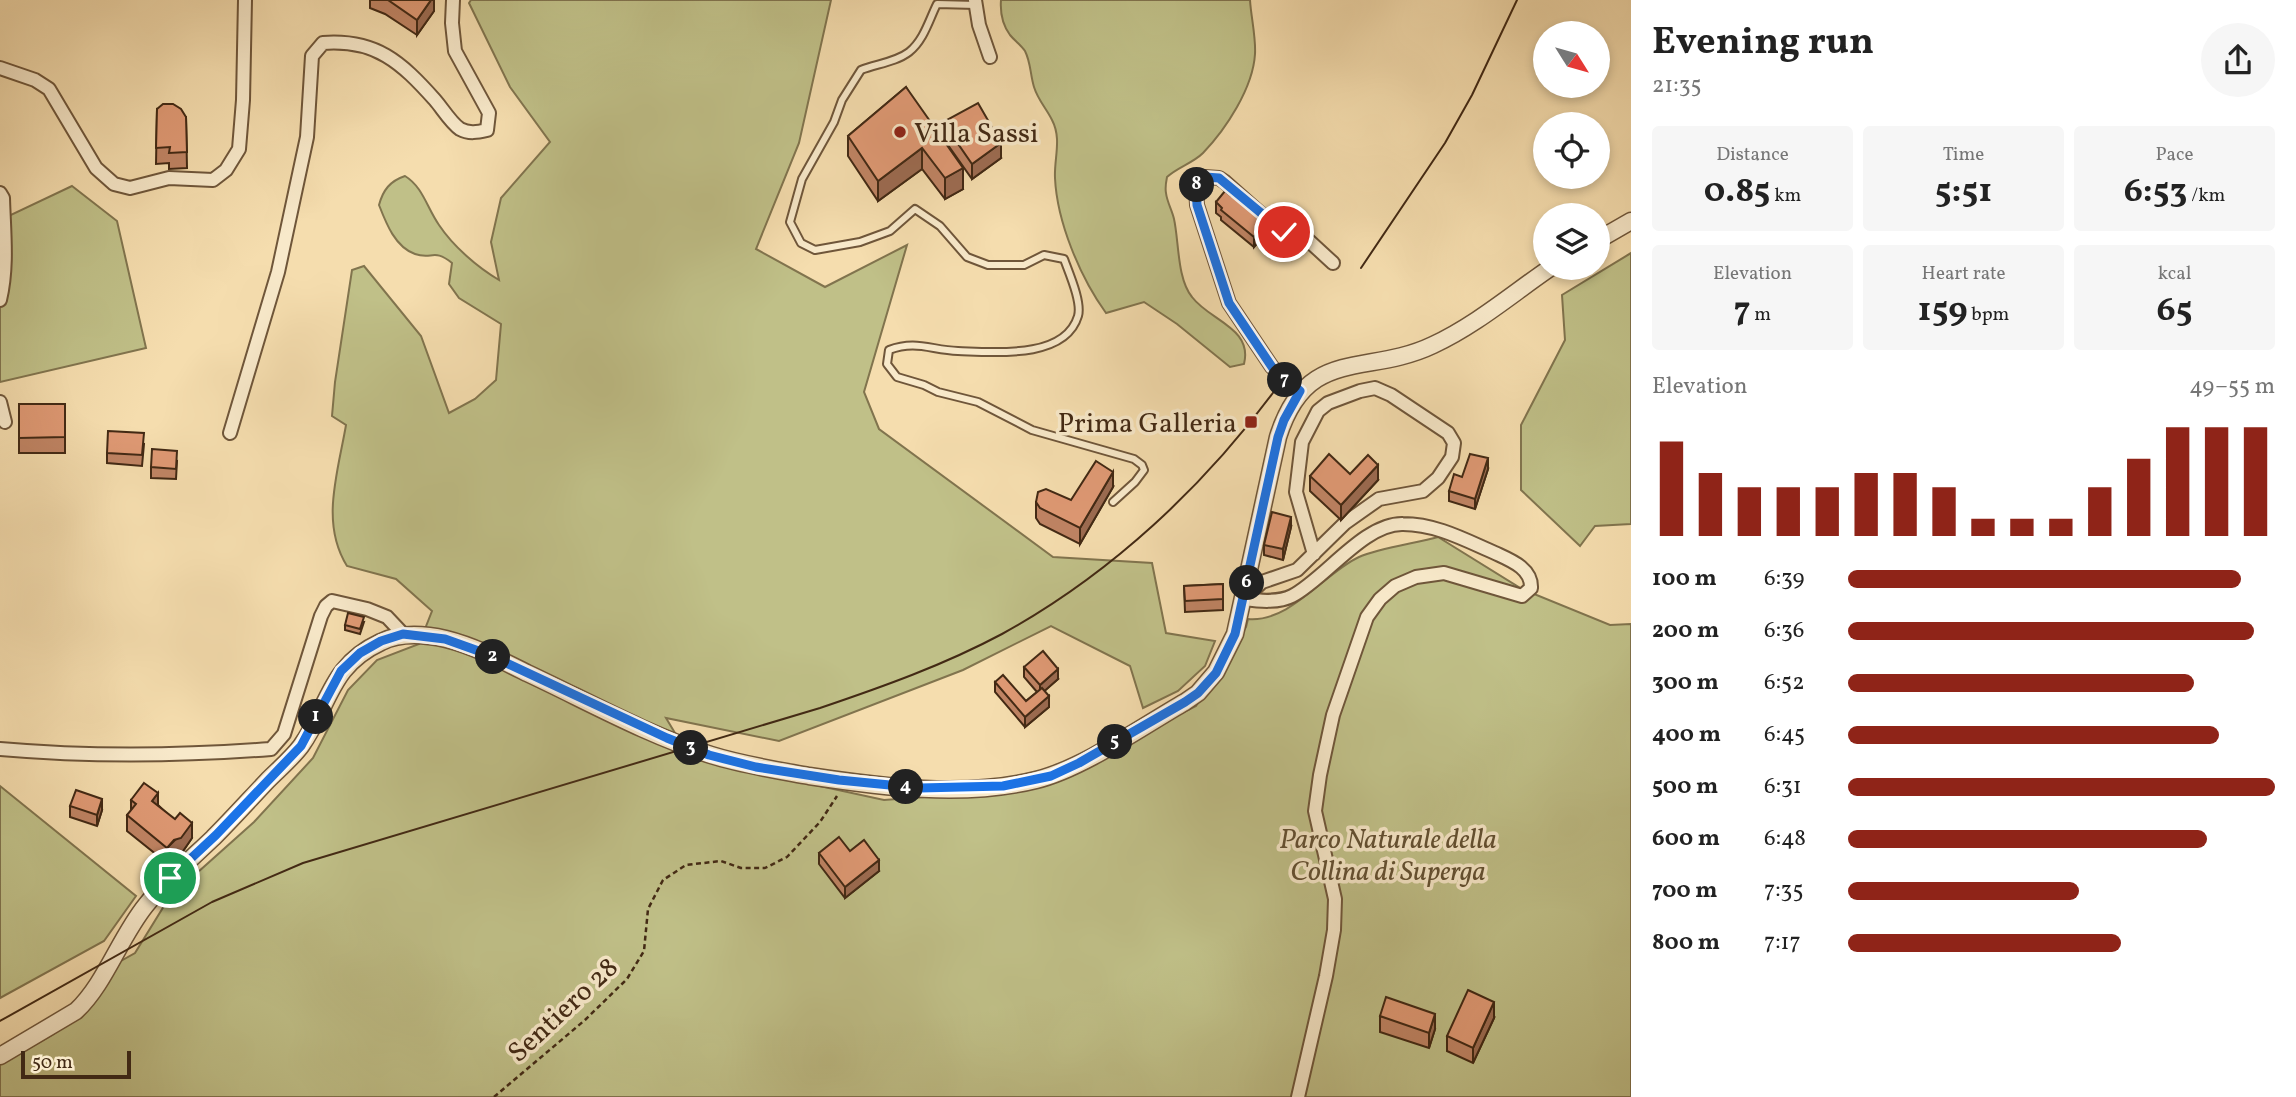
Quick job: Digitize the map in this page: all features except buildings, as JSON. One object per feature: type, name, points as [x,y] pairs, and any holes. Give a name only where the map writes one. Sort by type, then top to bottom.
[{"type":"street","points":[[0,68],[35,80],[48,89],[96,168],[114,184],[130,188],[169,178],[214,180],[226,170],[239,149],[245,0]]},
{"type":"street","points":[[230,433],[278,272],[307,137],[312,55],[323,43],[347,41],[379,51],[413,76],[460,128],[474,133],[487,130],[489,113],[456,51],[452,23],[453,0]]},
{"type":"street","points":[[975,3],[990,57]]},
{"type":"street","points":[[1300,391],[1272,367],[1229,303],[1197,205],[1196,187],[1205,177],[1219,178],[1277,228],[1309,241],[1333,263]]},
{"type":"street","points":[[0,193],[3,198],[5,256],[0,300]]},
{"type":"street","points":[[1610,233],[1631,221]]},
{"type":"street","points":[[0,1056],[76,1011],[86,1002],[125,934],[146,905],[301,746],[341,671],[360,653],[381,641],[403,634],[445,639],[487,654],[647,730],[709,755],[756,767],[839,780],[920,788],[1003,786],[1037,780],[1060,771],[1198,693],[1216,673],[1231,644],[1244,599],[1278,437],[1287,412],[1300,391],[1328,373],[1431,346],[1470,326],[1533,280]]},
{"type":"street","points":[[1244,599],[1262,582],[1297,570],[1314,554],[1345,523],[1379,499],[1423,491],[1438,478],[1452,457],[1454,443],[1448,433],[1391,395],[1375,388],[1344,396],[1318,411],[1302,442],[1296,492],[1314,554]]},
{"type":"street","points":[[0,402],[5,422]]},
{"type":"street","points":[[1244,599],[1263,601],[1291,597],[1379,528],[1402,523],[1442,530],[1513,561],[1527,573],[1531,582],[1531,588],[1522,596],[1444,573],[1416,577],[1395,586],[1380,599],[1367,617],[1333,715],[1318,787],[1315,811],[1335,899],[1334,930],[1298,1097]]},
{"type":"street","points":[[0,749],[125,756],[212,754],[271,749],[284,734],[326,606],[332,601],[367,609],[387,617],[403,634]]},
{"type":"lane","points":[[975,3],[937,4],[931,21],[909,52],[861,70],[842,100],[834,122],[802,179],[790,222],[801,243],[816,250],[860,242],[890,231],[915,209],[940,226],[967,257],[988,265],[1024,265],[1044,255],[1064,259],[1075,291],[1079,314],[1070,329],[1057,341],[1033,350],[1010,351],[956,351],[904,344],[889,350],[887,364],[897,377],[978,402],[1032,430],[1134,459],[1144,470],[1113,502]]},
{"type":"path","name":"Sentiero 28","points":[[494,1097],[585,1020],[627,979],[644,951],[648,909],[663,880],[686,865],[722,861],[741,868],[765,868],[787,857],[820,822],[839,795],[839,780]]},
{"type":"green space","name":"Parco Naturale della Collina di Superga","points":[[471,0],[831,0],[799,143],[756,249],[825,287],[907,245],[864,392],[879,429],[1053,557],[1152,563],[1166,633],[1215,641],[1205,666],[1178,691],[1143,708],[1130,666],[1051,626],[963,670],[779,741],[666,718],[690,758],[884,800],[992,792],[1047,781],[1196,706],[1246,627],[1248,619],[1278,613],[1359,557],[1438,537],[1522,589],[1610,625],[1631,624],[1631,1097],[0,1097],[0,1065],[52,1035],[90,1008],[112,966],[135,953],[169,898],[254,822],[313,758],[348,690],[377,660],[419,644],[432,611],[396,579],[347,566],[339,550],[334,532],[333,497],[346,425],[332,416],[352,270],[364,266],[421,336],[449,413],[475,399],[496,380],[501,324],[459,298],[449,284],[452,263],[437,255],[415,254],[402,246],[392,234],[379,205],[388,187],[405,176],[421,192],[451,241],[499,280],[491,242],[501,198],[550,142],[510,87],[469,3]]},
{"type":"green space","points":[[1001,0],[1250,0],[1255,54],[1244,94],[1212,143],[1199,156],[1167,177],[1166,187],[1187,289],[1200,305],[1236,333],[1245,352],[1244,364],[1230,367],[1177,324],[1144,302],[1106,313],[1096,299],[1079,266],[1060,213],[1055,178],[1055,127],[1036,92],[1025,51],[1005,27]]},
{"type":"green space","points":[[72,186],[117,221],[146,348],[0,382],[0,220]]},
{"type":"green space","points":[[1631,253],[1631,524],[1595,526],[1580,546],[1521,490],[1521,425],[1565,340],[1562,295],[1587,280],[1610,280],[1610,266]]},
{"type":"green space","points":[[0,786],[136,896],[104,941],[0,998]]},
{"type":"tram line","points":[[1361,268],[1445,143],[1472,95],[1517,0]]},
{"type":"tram line","points":[[0,1021],[212,902],[303,863],[820,708],[958,656],[1042,610],[1118,556],[1187,493],[1250,423],[1278,386]]},
{"type":"place","name":"Villa Sassi","points":[[900,132]]},
{"type":"place","name":"Prima Galleria","points":[[1251,422]]},
{"type":"route","points":[[170,878],[216,835],[301,746],[341,671],[360,653],[381,641],[403,634],[445,639],[487,654],[647,730],[709,755],[756,767],[839,780],[920,788],[1003,786],[1051,776],[1079,763],[1185,702],[1198,693],[1216,673],[1235,634],[1278,437],[1300,391],[1272,367],[1229,303],[1197,205],[1195,195],[1199,181],[1205,177],[1219,178],[1284,232]]}]
